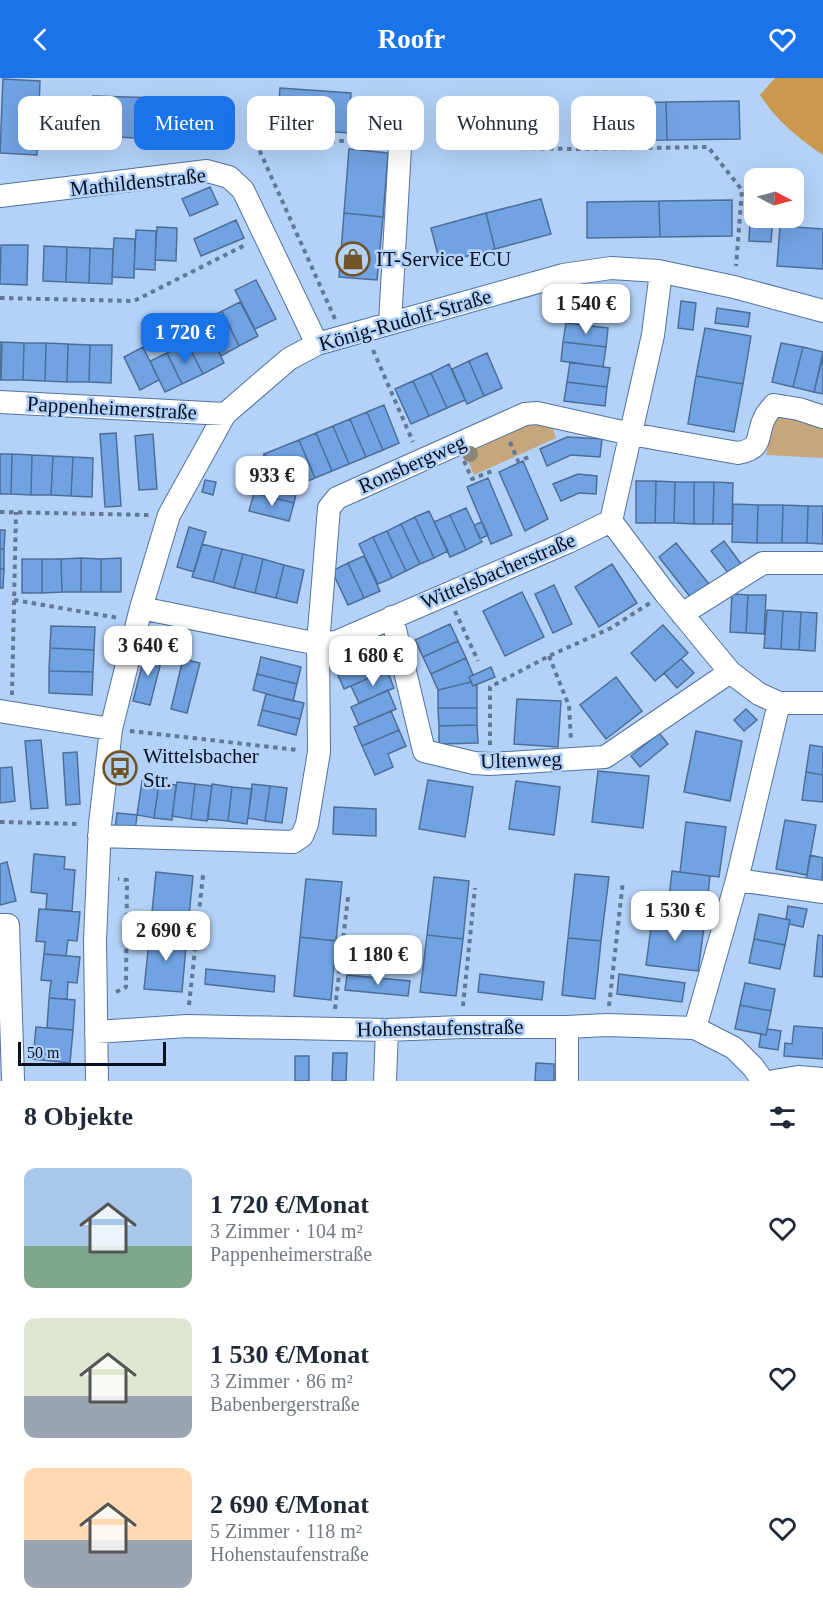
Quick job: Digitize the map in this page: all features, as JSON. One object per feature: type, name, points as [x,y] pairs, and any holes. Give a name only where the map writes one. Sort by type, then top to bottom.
[{"type":"street","points":[[390,323],[400,150]]},
{"type":"street","name":"Mathildenstraße","points":[[0,196],[207,171],[230,177],[243,190],[266,234],[317,344]]},
{"type":"street","name":"König-Rudolf-Straße","points":[[97,1081],[95,940],[99,830],[111,729],[139,615],[169,515],[225,414],[289,359],[317,344],[563,275],[611,268],[661,272],[734,286],[823,311]]},
{"type":"street","points":[[661,272],[653,335],[610,521],[730,672],[759,694],[779,703],[823,703]]},
{"type":"street","name":"Pappenheimerstraße","points":[[0,402],[225,414]]},
{"type":"street","name":"Ronsbergweg","points":[[99,830],[293,842],[302,836],[307,824],[319,752],[318,644],[329,508],[337,498],[525,414],[537,412],[631,434],[738,453],[750,451],[756,445],[765,417],[774,405],[799,409],[823,417]]},
{"type":"street","name":"Wittelsbacherstraße","points":[[139,615],[318,644],[336,642],[568,542],[610,521]]},
{"type":"street","points":[[682,614],[763,563],[823,563]]},
{"type":"street","name":"Ultenweg","points":[[392,617],[424,751],[474,763],[605,757],[730,672]]},
{"type":"street","points":[[695,1028],[737,880],[779,703]]},
{"type":"street","points":[[6,711],[111,729]]},
{"type":"street","points":[[737,880],[823,892]]},
{"type":"street","points":[[0,925],[8,925],[6,1002],[14,1080]]},
{"type":"street","name":"Hohenstaufenstraße","points":[[96,1032],[187,1026],[387,1030],[567,1027],[607,1024],[695,1028],[734,1048],[763,1081]]},
{"type":"street","points":[[567,1027],[567,1081]]},
{"type":"street","points":[[385,1081],[387,1030]]},
{"type":"street","points":[[774,1081],[798,1077],[823,1079]]},
{"type":"path","points":[[347,141],[258,147],[420,460]]},
{"type":"path","points":[[559,149],[708,147],[742,190],[734,286]]},
{"type":"path","points":[[0,298],[135,301],[266,234]]},
{"type":"path","points":[[503,424],[518,461],[532,456]]},
{"type":"path","points":[[457,444],[472,479],[492,471]]},
{"type":"path","points":[[0,512],[169,515]]},
{"type":"path","points":[[6,711],[14,600],[16,512]]},
{"type":"path","points":[[490,764],[490,687],[549,656],[611,628],[665,593]]},
{"type":"path","points":[[447,594],[478,661]]},
{"type":"path","points":[[14,600],[139,615]]},
{"type":"path","points":[[549,656],[569,706],[572,759]]},
{"type":"path","points":[[111,729],[319,752]]},
{"type":"path","points":[[0,822],[99,830]]},
{"type":"path","points":[[187,1026],[203,875]]},
{"type":"path","points":[[108,879],[127,880],[126,987],[113,993]]},
{"type":"path","points":[[607,1024],[623,881]]},
{"type":"path","points":[[461,1027],[475,888]]},
{"type":"path","points":[[333,1029],[348,897]]},
{"type":"shaded area","points":[[775,78],[823,78],[823,155],[788,128],[760,95]]},
{"type":"shaded area","points":[[781,416],[823,426],[823,458],[766,455],[774,420]]},
{"type":"shaded area","points":[[527,418],[550,419],[556,438],[474,475],[462,447]]},
{"type":"building","points":[[3,79],[40,81],[39,96],[18,96],[18,150],[37,150],[37,155],[0,153]]},
{"type":"building","points":[[280,88],[351,93],[351,96],[347,96],[347,133],[335,132],[335,96],[279,96]]},
{"type":"building","points":[[122,97],[134,97],[134,138],[122,137]]},
{"type":"building","points":[[739,101],[740,139],[667,140],[666,102]]},
{"type":"building","points":[[656,102],[666,102],[667,140],[656,140]]},
{"type":"building","points":[[349,150],[388,153],[383,217],[344,213]]},
{"type":"building","points":[[210,187],[218,204],[190,216],[182,199]]},
{"type":"building","points":[[541,199],[551,234],[495,249],[486,213]]},
{"type":"building","points":[[732,200],[732,236],[660,237],[659,201]]},
{"type":"building","points":[[659,201],[660,237],[587,238],[587,202]]},
{"type":"building","points":[[344,213],[383,217],[377,280],[339,277]]},
{"type":"building","points":[[486,213],[495,249],[440,263],[431,228]]},
{"type":"building","points":[[236,220],[244,238],[201,256],[194,239]]},
{"type":"building","points":[[157,227],[177,228],[176,261],[155,260]]},
{"type":"building","points":[[750,228],[772,228],[771,242],[749,241]]},
{"type":"building","points":[[780,228],[823,229],[823,269],[777,266]]},
{"type":"building","points":[[136,230],[156,231],[155,270],[134,269]]},
{"type":"building","points":[[114,238],[135,239],[134,278],[112,277]]},
{"type":"building","points":[[1,245],[28,245],[27,285],[0,284]]},
{"type":"building","points":[[44,246],[67,247],[66,282],[43,281]]},
{"type":"building","points":[[67,247],[90,248],[89,283],[66,282]]},
{"type":"building","points":[[90,248],[113,249],[112,284],[89,283]]},
{"type":"building","points":[[256,280],[276,319],[255,329],[235,290]]},
{"type":"building","points":[[585,286],[602,288],[597,323],[580,321]]},
{"type":"building","points":[[681,301],[696,303],[693,330],[678,328]]},
{"type":"building","points":[[240,302],[258,336],[239,346],[222,311]]},
{"type":"building","points":[[717,308],[750,313],[748,327],[715,323]]},
{"type":"building","points":[[222,311],[239,346],[221,356],[203,321]]},
{"type":"building","points":[[566,323],[608,328],[606,347],[563,342]]},
{"type":"building","points":[[705,328],[751,336],[743,384],[696,376]]},
{"type":"building","points":[[209,332],[224,363],[203,374],[187,343]]},
{"type":"building","points":[[0,342],[2,342],[1,380],[0,380]]},
{"type":"building","points":[[2,342],[24,343],[23,380],[1,380]]},
{"type":"building","points":[[563,342],[606,347],[603,367],[561,361]]},
{"type":"building","points":[[24,343],[46,343],[45,381],[23,380]]},
{"type":"building","points":[[46,343],[68,344],[67,382],[45,381]]},
{"type":"building","points":[[187,343],[203,374],[182,384],[167,353]]},
{"type":"building","points":[[781,343],[803,347],[793,387],[772,382]]},
{"type":"building","points":[[68,344],[90,345],[89,382],[67,382]]},
{"type":"building","points":[[90,345],[112,345],[111,383],[89,382]]},
{"type":"building","points":[[143,347],[159,380],[140,390],[124,357]]},
{"type":"building","points":[[803,347],[823,352],[814,392],[793,387]]},
{"type":"building","points":[[167,353],[182,384],[165,392],[150,361]]},
{"type":"building","points":[[487,353],[502,388],[484,396],[469,361]]},
{"type":"building","points":[[823,356],[823,394],[814,392]]},
{"type":"building","points":[[469,361],[484,396],[467,404],[452,369]]},
{"type":"building","points":[[570,362],[610,368],[607,387],[567,382]]},
{"type":"building","points":[[449,364],[465,400],[447,408],[431,373]]},
{"type":"building","points":[[431,373],[447,408],[429,416],[413,381]]},
{"type":"building","points":[[696,376],[743,384],[734,432],[688,424]]},
{"type":"building","points":[[413,381],[429,416],[411,424],[395,389]]},
{"type":"building","points":[[567,382],[607,387],[605,406],[564,401]]},
{"type":"building","points":[[384,405],[399,443],[383,450],[367,412]]},
{"type":"building","points":[[367,412],[383,450],[366,457],[350,419]]},
{"type":"building","points":[[350,419],[366,457],[349,464],[333,426]]},
{"type":"building","points":[[333,426],[349,464],[332,471],[316,433]]},
{"type":"building","points":[[116,433],[121,506],[105,507],[100,434]]},
{"type":"building","points":[[316,433],[332,471],[315,478],[299,440]]},
{"type":"building","points":[[153,434],[157,489],[139,490],[135,436]]},
{"type":"building","points":[[567,437],[602,439],[600,457],[571,455],[547,466],[540,449]]},
{"type":"building","points":[[299,440],[315,478],[298,485],[264,454]]},
{"type":"building","points":[[0,454],[12,454],[11,494],[0,494]]},
{"type":"building","points":[[12,454],[32,455],[31,495],[11,494]]},
{"type":"building","points":[[264,454],[298,485],[294,503],[254,493]]},
{"type":"building","points":[[32,455],[53,456],[51,495],[31,495]]},
{"type":"building","points":[[53,456],[73,457],[71,496],[51,495]]},
{"type":"building","points":[[73,457],[93,458],[92,497],[71,496]]},
{"type":"building","points":[[523,461],[548,519],[525,531],[499,472]]},
{"type":"building","points":[[578,474],[597,476],[596,494],[579,493],[561,501],[553,484]]},
{"type":"building","points":[[488,478],[512,535],[491,544],[467,487]]},
{"type":"building","points":[[205,480],[216,482],[213,495],[202,492]]},
{"type":"building","points":[[636,481],[656,481],[655,523],[636,523]]},
{"type":"building","points":[[656,481],[675,482],[674,523],[655,523]]},
{"type":"building","points":[[675,482],[694,482],[694,524],[674,523]]},
{"type":"building","points":[[694,482],[714,482],[713,524],[694,524]]},
{"type":"building","points":[[714,482],[733,483],[732,524],[713,524]]},
{"type":"building","points":[[254,493],[294,503],[289,521],[249,511]]},
{"type":"building","points":[[733,504],[758,505],[757,543],[732,542]]},
{"type":"building","points":[[758,505],[783,505],[782,543],[757,543]]},
{"type":"building","points":[[783,505],[808,506],[807,543],[782,543]]},
{"type":"building","points":[[808,506],[823,506],[823,544],[807,543]]},
{"type":"building","points":[[466,508],[482,542],[466,550],[450,515]]},
{"type":"building","points":[[429,511],[448,551],[434,558],[415,517]]},
{"type":"building","points":[[450,515],[466,550],[450,557],[434,522]]},
{"type":"building","points":[[415,517],[434,558],[420,564],[401,524]]},
{"type":"building","points":[[482,522],[488,535],[480,539],[474,525]]},
{"type":"building","points":[[401,524],[420,564],[406,571],[387,531]]},
{"type":"building","points":[[189,527],[206,532],[194,572],[177,567]]},
{"type":"building","points":[[0,530],[5,530],[4,549],[0,549]]},
{"type":"building","points":[[387,531],[406,571],[392,578],[373,537]]},
{"type":"building","points":[[373,537],[392,578],[378,584],[359,544]]},
{"type":"building","points":[[724,541],[741,564],[729,574],[711,551]]},
{"type":"building","points":[[676,543],[709,584],[691,598],[659,557]]},
{"type":"building","points":[[202,544],[222,549],[213,582],[192,577]]},
{"type":"building","points":[[0,549],[4,549],[4,569],[0,569]]},
{"type":"building","points":[[222,549],[243,554],[234,588],[213,582]]},
{"type":"building","points":[[243,554],[263,559],[255,593],[234,588]]},
{"type":"building","points":[[364,556],[380,591],[364,598],[348,563]]},
{"type":"building","points":[[81,558],[81,592],[62,592],[61,559]]},
{"type":"building","points":[[81,558],[101,559],[101,592],[81,592]]},
{"type":"building","points":[[121,558],[121,592],[101,592],[101,559]]},
{"type":"building","points":[[22,559],[42,559],[42,593],[22,593]]},
{"type":"building","points":[[42,559],[61,559],[62,592],[42,593]]},
{"type":"building","points":[[263,559],[284,565],[276,598],[255,593]]},
{"type":"building","points":[[348,563],[364,598],[348,605],[332,571]]},
{"type":"building","points":[[612,564],[637,603],[599,627],[575,587]]},
{"type":"building","points":[[284,565],[304,570],[297,603],[276,598]]},
{"type":"building","points":[[0,569],[4,569],[3,588],[0,588]]},
{"type":"building","points":[[554,585],[572,624],[553,633],[535,594]]},
{"type":"building","points":[[522,592],[544,637],[505,656],[483,611]]},
{"type":"building","points":[[732,594],[748,595],[746,633],[730,632]]},
{"type":"building","points":[[748,595],[766,595],[764,634],[746,633]]},
{"type":"building","points":[[767,610],[783,611],[781,649],[764,648]]},
{"type":"building","points":[[783,611],[801,612],[799,650],[781,649]]},
{"type":"building","points":[[801,612],[817,613],[815,651],[799,650]]},
{"type":"building","points":[[450,624],[458,641],[423,657],[415,640]]},
{"type":"building","points":[[663,625],[688,653],[655,681],[631,653]]},
{"type":"building","points":[[51,626],[95,627],[94,650],[50,648]]},
{"type":"building","points":[[458,641],[466,658],[431,674],[423,657]]},
{"type":"building","points":[[50,648],[94,650],[93,672],[49,671]]},
{"type":"building","points":[[146,650],[163,654],[150,705],[133,701]]},
{"type":"building","points":[[378,650],[387,670],[344,689],[335,668]]},
{"type":"building","points":[[261,657],[301,667],[297,684],[257,674]]},
{"type":"building","points":[[466,658],[473,675],[469,677],[471,682],[438,690],[431,674]]},
{"type":"building","points":[[183,659],[200,663],[187,713],[171,709]]},
{"type":"building","points":[[681,659],[694,673],[677,688],[664,673]]},
{"type":"building","points":[[491,667],[495,677],[473,686],[469,677]]},
{"type":"building","points":[[387,670],[394,688],[359,703],[351,686]]},
{"type":"building","points":[[49,671],[93,672],[92,695],[49,693]]},
{"type":"building","points":[[257,674],[297,684],[293,701],[253,690]]},
{"type":"building","points":[[616,677],[642,711],[606,739],[580,705]]},
{"type":"building","points":[[471,682],[473,686],[477,685],[477,708],[438,708],[438,690]]},
{"type":"building","points":[[388,690],[396,709],[359,725],[351,707]]},
{"type":"building","points":[[266,694],[304,703],[300,719],[262,710]]},
{"type":"building","points":[[517,699],[561,701],[558,747],[514,744]]},
{"type":"building","points":[[438,708],[477,708],[477,725],[439,726]]},
{"type":"building","points":[[746,709],[757,720],[744,731],[734,720]]},
{"type":"building","points":[[262,710],[300,719],[296,735],[258,725]]},
{"type":"building","points":[[391,711],[399,730],[362,746],[354,727]]},
{"type":"building","points":[[477,725],[478,743],[439,744],[439,726]]},
{"type":"building","points":[[399,730],[406,746],[388,754],[393,767],[375,775],[362,746]]},
{"type":"building","points":[[696,731],[742,741],[730,801],[684,792]]},
{"type":"building","points":[[659,733],[668,744],[640,767],[631,756]]},
{"type":"building","points":[[41,740],[48,808],[31,809],[25,741]]},
{"type":"building","points":[[810,745],[823,747],[823,775],[806,772]]},
{"type":"building","points":[[77,752],[80,804],[66,805],[63,753]]},
{"type":"building","points":[[12,767],[15,801],[0,803],[0,768]]},
{"type":"building","points":[[598,771],[649,776],[643,828],[592,822]]},
{"type":"building","points":[[806,772],[823,775],[823,802],[802,800]]},
{"type":"building","points":[[428,780],[473,787],[465,837],[419,829]]},
{"type":"building","points":[[142,781],[159,783],[154,818],[137,815]]},
{"type":"building","points":[[516,781],[560,787],[554,835],[509,829]]},
{"type":"building","points":[[177,782],[195,784],[191,819],[172,816]]},
{"type":"building","points":[[159,783],[176,785],[172,820],[154,818]]},
{"type":"building","points":[[195,784],[212,786],[207,821],[191,819]]},
{"type":"building","points":[[212,784],[232,787],[228,821],[208,819]]},
{"type":"building","points":[[252,784],[270,786],[265,821],[248,818]]},
{"type":"building","points":[[270,786],[287,788],[282,823],[265,821]]},
{"type":"building","points":[[232,787],[252,789],[247,824],[228,821]]},
{"type":"building","points":[[334,807],[376,809],[376,836],[333,834]]},
{"type":"building","points":[[117,813],[137,815],[135,831],[115,829]]},
{"type":"building","points":[[785,820],[816,825],[807,875],[776,869]]},
{"type":"building","points":[[686,822],[726,827],[719,877],[680,872]]},
{"type":"building","points":[[34,854],[65,857],[64,869],[75,870],[72,911],[46,909],[47,894],[31,892]]},
{"type":"building","points":[[810,855],[823,858],[822,882],[806,880]]},
{"type":"building","points":[[7,862],[16,901],[0,905],[0,864]]},
{"type":"building","points":[[672,871],[710,876],[705,920],[667,915]]},
{"type":"building","points":[[156,872],[193,876],[187,935],[150,932]]},
{"type":"building","points":[[575,874],[609,877],[601,941],[568,938]]},
{"type":"building","points":[[434,877],[469,881],[463,939],[427,935]]},
{"type":"building","points":[[306,879],[342,882],[336,941],[300,937]]},
{"type":"building","points":[[788,906],[807,909],[803,927],[789,924],[790,920],[786,919]]},
{"type":"building","points":[[39,909],[80,912],[77,941],[68,940],[66,956],[44,954],[45,942],[36,941]]},
{"type":"building","points":[[653,913],[705,920],[698,971],[646,965]]},
{"type":"building","points":[[759,914],[790,920],[785,945],[754,939]]},
{"type":"building","points":[[150,932],[187,935],[182,992],[144,989]]},
{"type":"building","points":[[427,935],[463,939],[456,996],[420,992]]},
{"type":"building","points":[[818,935],[823,936],[823,977],[814,976]]},
{"type":"building","points":[[300,937],[336,941],[331,1000],[294,996]]},
{"type":"building","points":[[568,938],[601,941],[595,999],[562,995]]},
{"type":"building","points":[[754,939],[785,945],[780,969],[749,963]]},
{"type":"building","points":[[44,954],[80,957],[77,983],[68,982],[67,999],[49,998],[51,981],[41,980]]},
{"type":"building","points":[[206,969],[275,976],[274,992],[205,984]]},
{"type":"building","points":[[480,974],[544,982],[542,1000],[478,992]]},
{"type":"building","points":[[619,974],[685,983],[682,1002],[617,994]]},
{"type":"building","points":[[347,975],[410,981],[408,996],[345,990]]},
{"type":"building","points":[[745,983],[775,989],[771,1011],[740,1005]]},
{"type":"building","points":[[49,998],[75,1000],[73,1030],[47,1028]]},
{"type":"building","points":[[740,1005],[771,1011],[766,1035],[735,1029]]},
{"type":"building","points":[[794,1026],[823,1028],[823,1059],[784,1056],[785,1043],[792,1044]]},
{"type":"building","points":[[36,1027],[73,1030],[70,1063],[33,1059]]},
{"type":"building","points":[[767,1029],[781,1031],[778,1050],[759,1047],[761,1034],[766,1035]]},
{"type":"building","points":[[333,1053],[347,1053],[346,1081],[332,1081]]},
{"type":"building","points":[[295,1056],[309,1056],[309,1081],[295,1081]]},
{"type":"building","points":[[536,1063],[554,1064],[554,1081],[535,1081]]},
{"type":"place","name":"IT-Service ECU","points":[[353,259]]},
{"type":"place","name":"Wittelsbacher Str.","points":[[120,768]]}]
